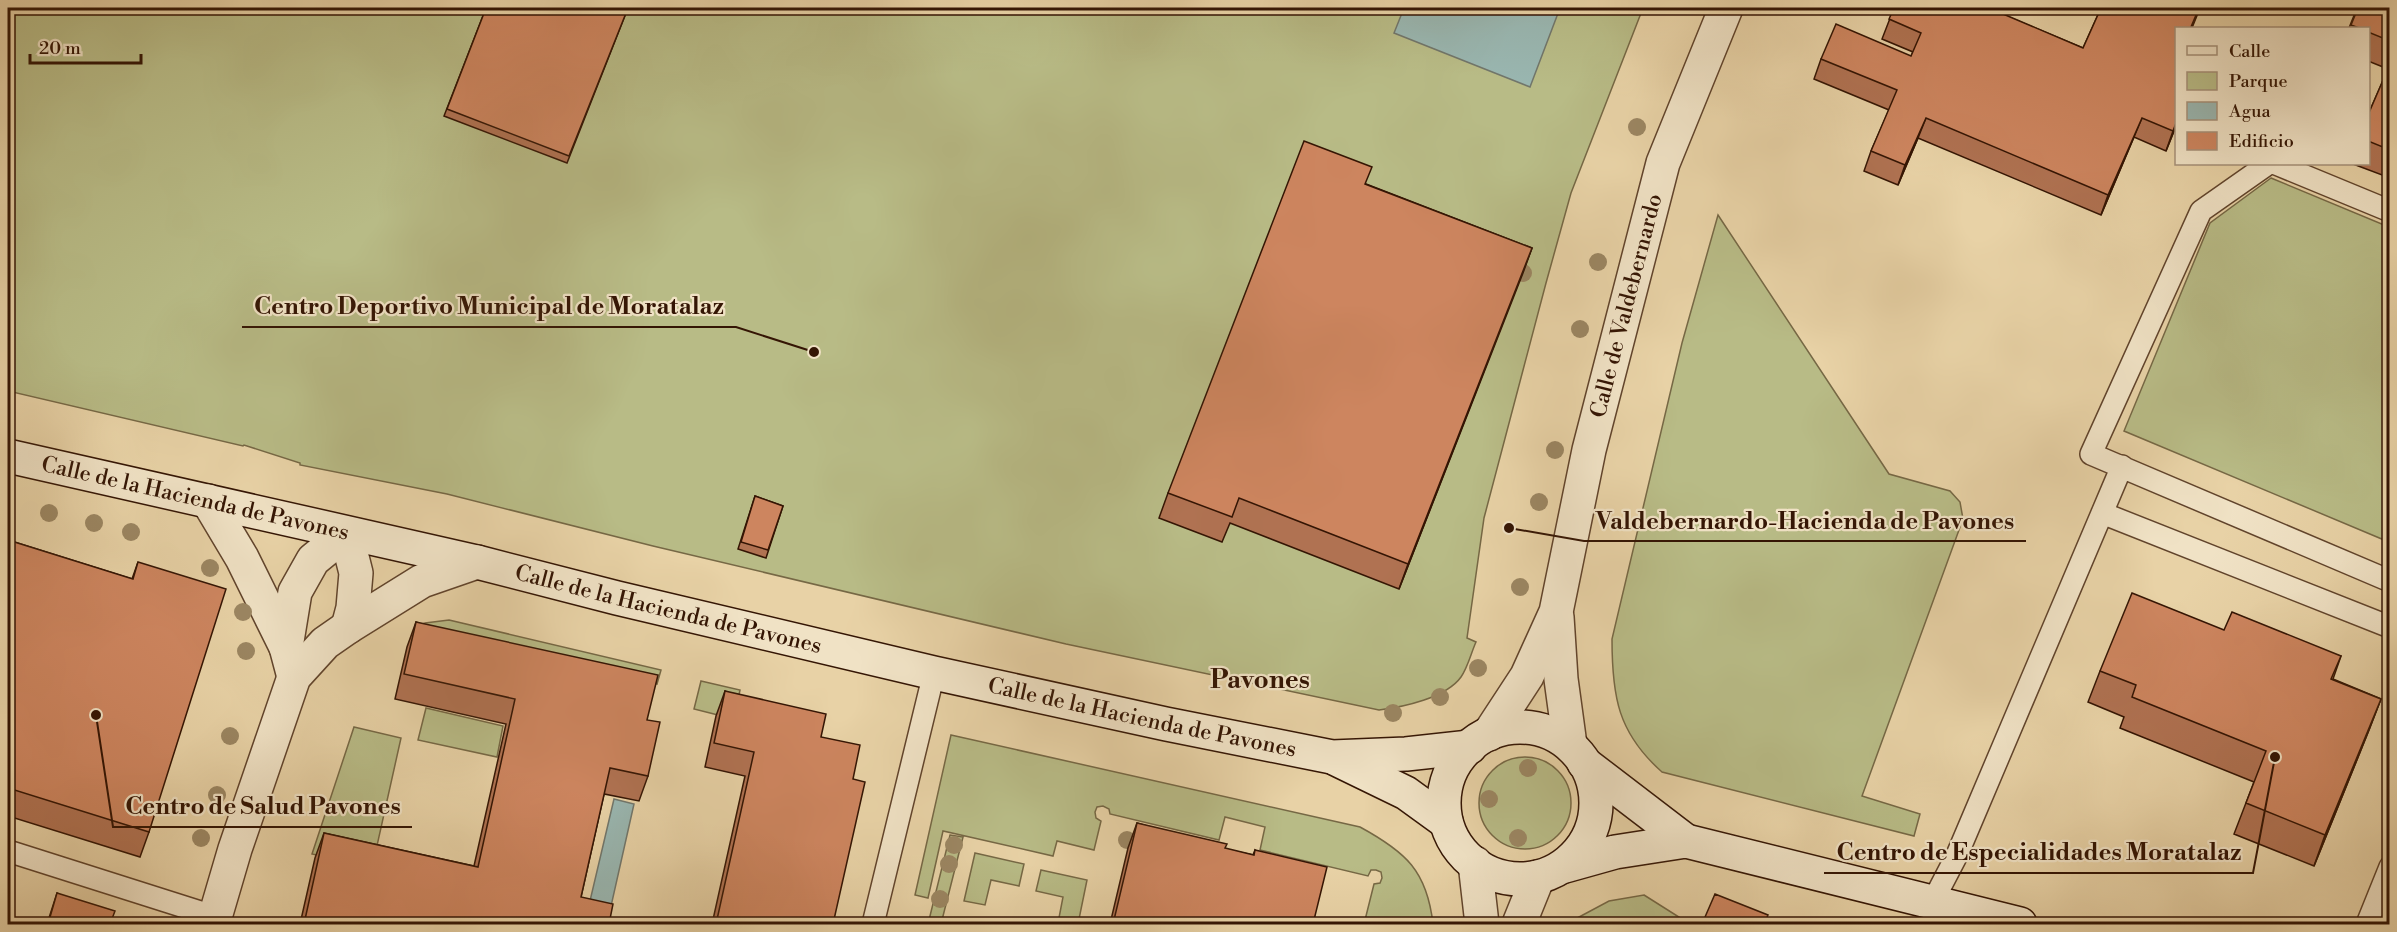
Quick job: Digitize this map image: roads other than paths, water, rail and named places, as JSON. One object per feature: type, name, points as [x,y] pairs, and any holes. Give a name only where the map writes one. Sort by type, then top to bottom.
[{"type":"street","name":"Calle de Valdebernardo","points":[[1479,740],[1527,676],[1556,612],[1589,450],[1663,163],[1725,8]]},
{"type":"street","name":"Calle de la Hacienda de Pavones","points":[[8,456],[477,562],[617,598],[934,673],[1166,724],[1332,757],[1406,754],[1479,740]]},
{"type":"street","points":[[208,501],[242,558],[290,662]]},
{"type":"street","points":[[214,921],[290,662],[295,592],[313,560],[346,533],[356,573],[353,608],[348,627]]},
{"type":"street","points":[[290,662],[326,643],[422,581],[477,562]]},
{"type":"street","name":"Calle de Valdebernardo","points":[[1556,612],[1561,679],[1577,754]]},
{"type":"street","points":[[1686,841],[1556,735],[1534,727],[1508,727],[1479,740],[1459,757],[1445,786],[1446,822],[1458,848],[1480,868],[1507,878],[1551,871],[1615,852],[1686,841],[2020,924]]},
{"type":"street","points":[[1519,924],[1551,871],[1584,846],[1595,820],[1594,779],[1577,754]]},
{"type":"street","name":"Calle de la Hacienda de Pavones","points":[[1332,757],[1406,793],[1446,822]]},
{"type":"street","points":[[1474,863],[1482,924]]},
{"type":"lane","points":[[2267,165],[2201,211],[2091,454],[2390,581]]},
{"type":"lane","points":[[2278,165],[2390,211]]},
{"type":"lane","points":[[1933,901],[1957,855],[2122,466]]},
{"type":"lane","points":[[2102,513],[2390,627]]},
{"type":"lane","points":[[873,924],[934,673]]},
{"type":"lane","points":[[8,851],[214,921]]},
{"type":"lane","points":[[2367,924],[2390,867]]},
{"type":"water","points":[[1404,8],[1560,8],[1530,87],[1394,33]]},
{"type":"water","points":[[614,799],[634,804],[607,924],[585,922]]},
{"type":"place","name":"Centro Deportivo Municipal de Moratalaz","points":[[814,352]]},
{"type":"place","name":"Valdebernardo-Hacienda de Pavones","points":[[1509,528]]},
{"type":"place","name":"Centro de Salud Pavones","points":[[96,715]]},
{"type":"place","name":"Centro de Especialidades Moratalaz","points":[[2275,757]]},
{"type":"district","name":"Pavones","points":[[1260,680]]}]
